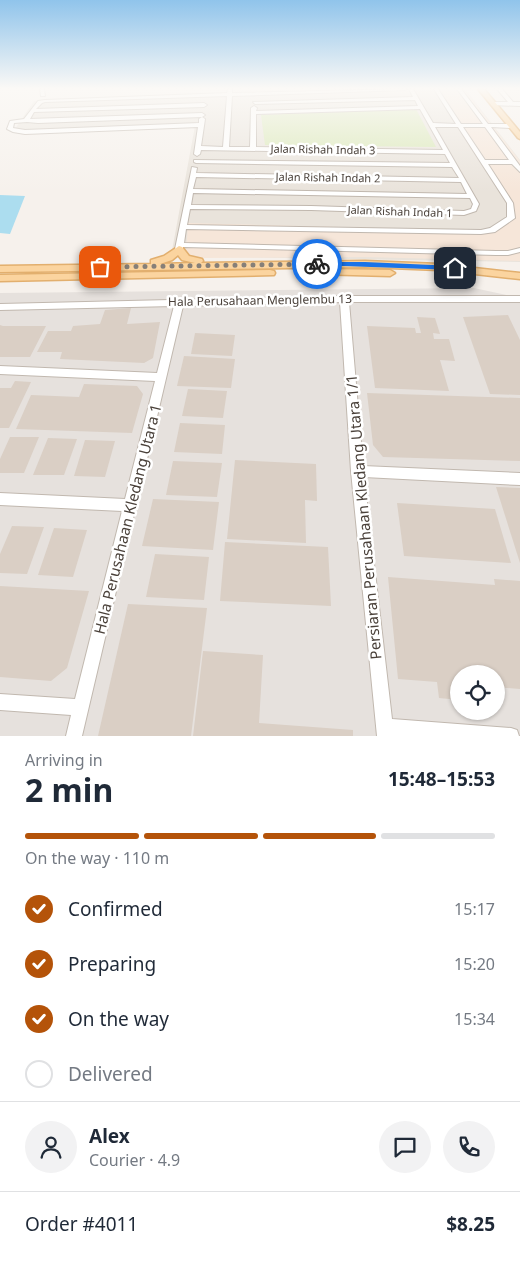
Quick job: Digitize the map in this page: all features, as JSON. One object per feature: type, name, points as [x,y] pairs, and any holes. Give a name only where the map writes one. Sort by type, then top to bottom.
[{"type":"main road","points":[[509,123],[520,137]]},
{"type":"main road","points":[[25,268],[70,264],[160,261],[168,258],[179,247],[186,258],[196,261],[246,261],[283,264]]},
{"type":"main road","points":[[0,268],[365,264],[520,274]]},
{"type":"main road","points":[[0,278],[364,272],[454,276],[520,283]]},
{"type":"street","points":[[12,123],[10,129],[16,132],[201,125],[188,208],[179,247],[496,253],[520,250]]},
{"type":"street","points":[[131,128],[132,123]]},
{"type":"street","points":[[226,148],[228,123]]},
{"type":"street","points":[[253,149],[254,123]]},
{"type":"street","points":[[472,196],[433,125],[511,126]]},
{"type":"street","points":[[183,226],[393,221],[487,232],[509,221],[512,214],[510,203],[460,125]]},
{"type":"street","points":[[485,125],[520,170]]},
{"type":"street","name":"Jalan Rishah Indah 3","points":[[198,148],[447,152]]},
{"type":"street","points":[[362,150],[363,163],[375,211]]},
{"type":"street","points":[[196,161],[454,165]]},
{"type":"street","points":[[485,162],[514,162]]},
{"type":"street","name":"Jalan Rishah Indah 2","points":[[193,175],[462,180]]},
{"type":"street","points":[[190,191],[472,196]]},
{"type":"street","name":"Jalan Rishah Indah 1","points":[[188,208],[375,211],[393,221],[464,213],[474,210],[476,204],[472,196]]},
{"type":"street","name":"Hala Perusahaan Menglembu 13","points":[[0,307],[344,298],[520,298]]},
{"type":"street","name":"Persiaran Perusahaan Kledang Utara 1/1","points":[[344,298],[357,471],[384,732]]},
{"type":"street","name":"Hala Perusahaan Kledang Utara 1","points":[[74,736],[179,302]]},
{"type":"street","points":[[0,370],[161,377]]},
{"type":"street","points":[[357,471],[520,479]]},
{"type":"street","points":[[0,499],[131,505]]},
{"type":"street","points":[[0,702],[81,708]]},
{"type":"street","points":[[384,732],[511,736]]},
{"type":"shaded area","points":[[19,123],[492,123],[520,160],[520,262],[171,256],[195,126],[13,132]]},
{"type":"shaded area","points":[[456,123],[491,123],[520,161],[520,261],[364,257],[204,258],[186,254],[188,223],[486,231],[507,218],[507,204]]},
{"type":"shaded area","points":[[474,288],[520,298],[520,736],[0,736],[0,293]]},
{"type":"green space","points":[[262,123],[424,123],[436,147],[265,145]]},
{"type":"water","points":[[0,195],[25,196],[10,234],[0,233]]},
{"type":"building","points":[[131,308],[127,324],[160,322],[153,358],[144,363],[60,359],[62,352],[37,352],[48,331],[71,331],[73,326],[100,324],[105,310]]},
{"type":"building","points":[[508,315],[520,340],[520,395],[490,394],[463,317]]},
{"type":"building","points":[[417,317],[435,318],[440,334],[433,333],[434,339],[449,339],[455,361],[440,360],[449,391],[375,388],[367,326],[415,328],[416,333],[421,333]]},
{"type":"building","points":[[0,325],[46,326],[30,357],[0,357]]},
{"type":"building","points":[[195,333],[235,335],[232,356],[191,354]]},
{"type":"building","points":[[184,356],[235,359],[231,388],[177,386]]},
{"type":"building","points":[[15,381],[31,382],[9,428],[0,428],[0,388],[11,388]]},
{"type":"building","points":[[84,384],[137,386],[143,394],[132,433],[16,429],[31,395],[79,397]]},
{"type":"building","points":[[188,389],[227,391],[223,418],[182,416]]},
{"type":"building","points":[[367,393],[520,398],[520,461],[383,457],[373,445]]},
{"type":"building","points":[[180,423],[225,425],[222,454],[174,452]]},
{"type":"building","points":[[10,437],[39,437],[24,473],[0,473],[0,459]]},
{"type":"building","points":[[48,438],[77,439],[64,475],[33,475]]},
{"type":"building","points":[[85,440],[115,441],[105,477],[74,476]]},
{"type":"building","points":[[235,460],[316,464],[317,501],[305,500],[306,543],[227,539]]},
{"type":"building","points":[[173,461],[222,463],[217,497],[166,495]]},
{"type":"building","points":[[496,487],[520,488],[520,563]]},
{"type":"building","points":[[153,499],[219,502],[213,550],[142,546]]},
{"type":"building","points":[[397,503],[495,509],[511,563],[404,556]]},
{"type":"building","points":[[12,526],[44,527],[27,574],[0,573],[0,554]]},
{"type":"building","points":[[54,528],[87,530],[73,577],[38,575]]},
{"type":"building","points":[[225,542],[328,547],[331,606],[220,601]]},
{"type":"building","points":[[155,554],[209,557],[204,600],[146,597]]},
{"type":"building","points":[[388,577],[495,585],[494,579],[520,581],[520,689],[505,688],[505,665],[450,665],[450,699],[439,698],[437,682],[398,679]]},
{"type":"building","points":[[0,586],[89,591],[67,668],[51,681],[0,677]]},
{"type":"building","points":[[128,604],[207,608],[191,736],[98,736]]},
{"type":"building","points":[[203,651],[263,655],[259,723],[353,730],[353,736],[193,736]]},
{"type":"way so far","points":[[100,267],[317,264]]},
{"type":"route","points":[[317,264],[455,268]]}]
